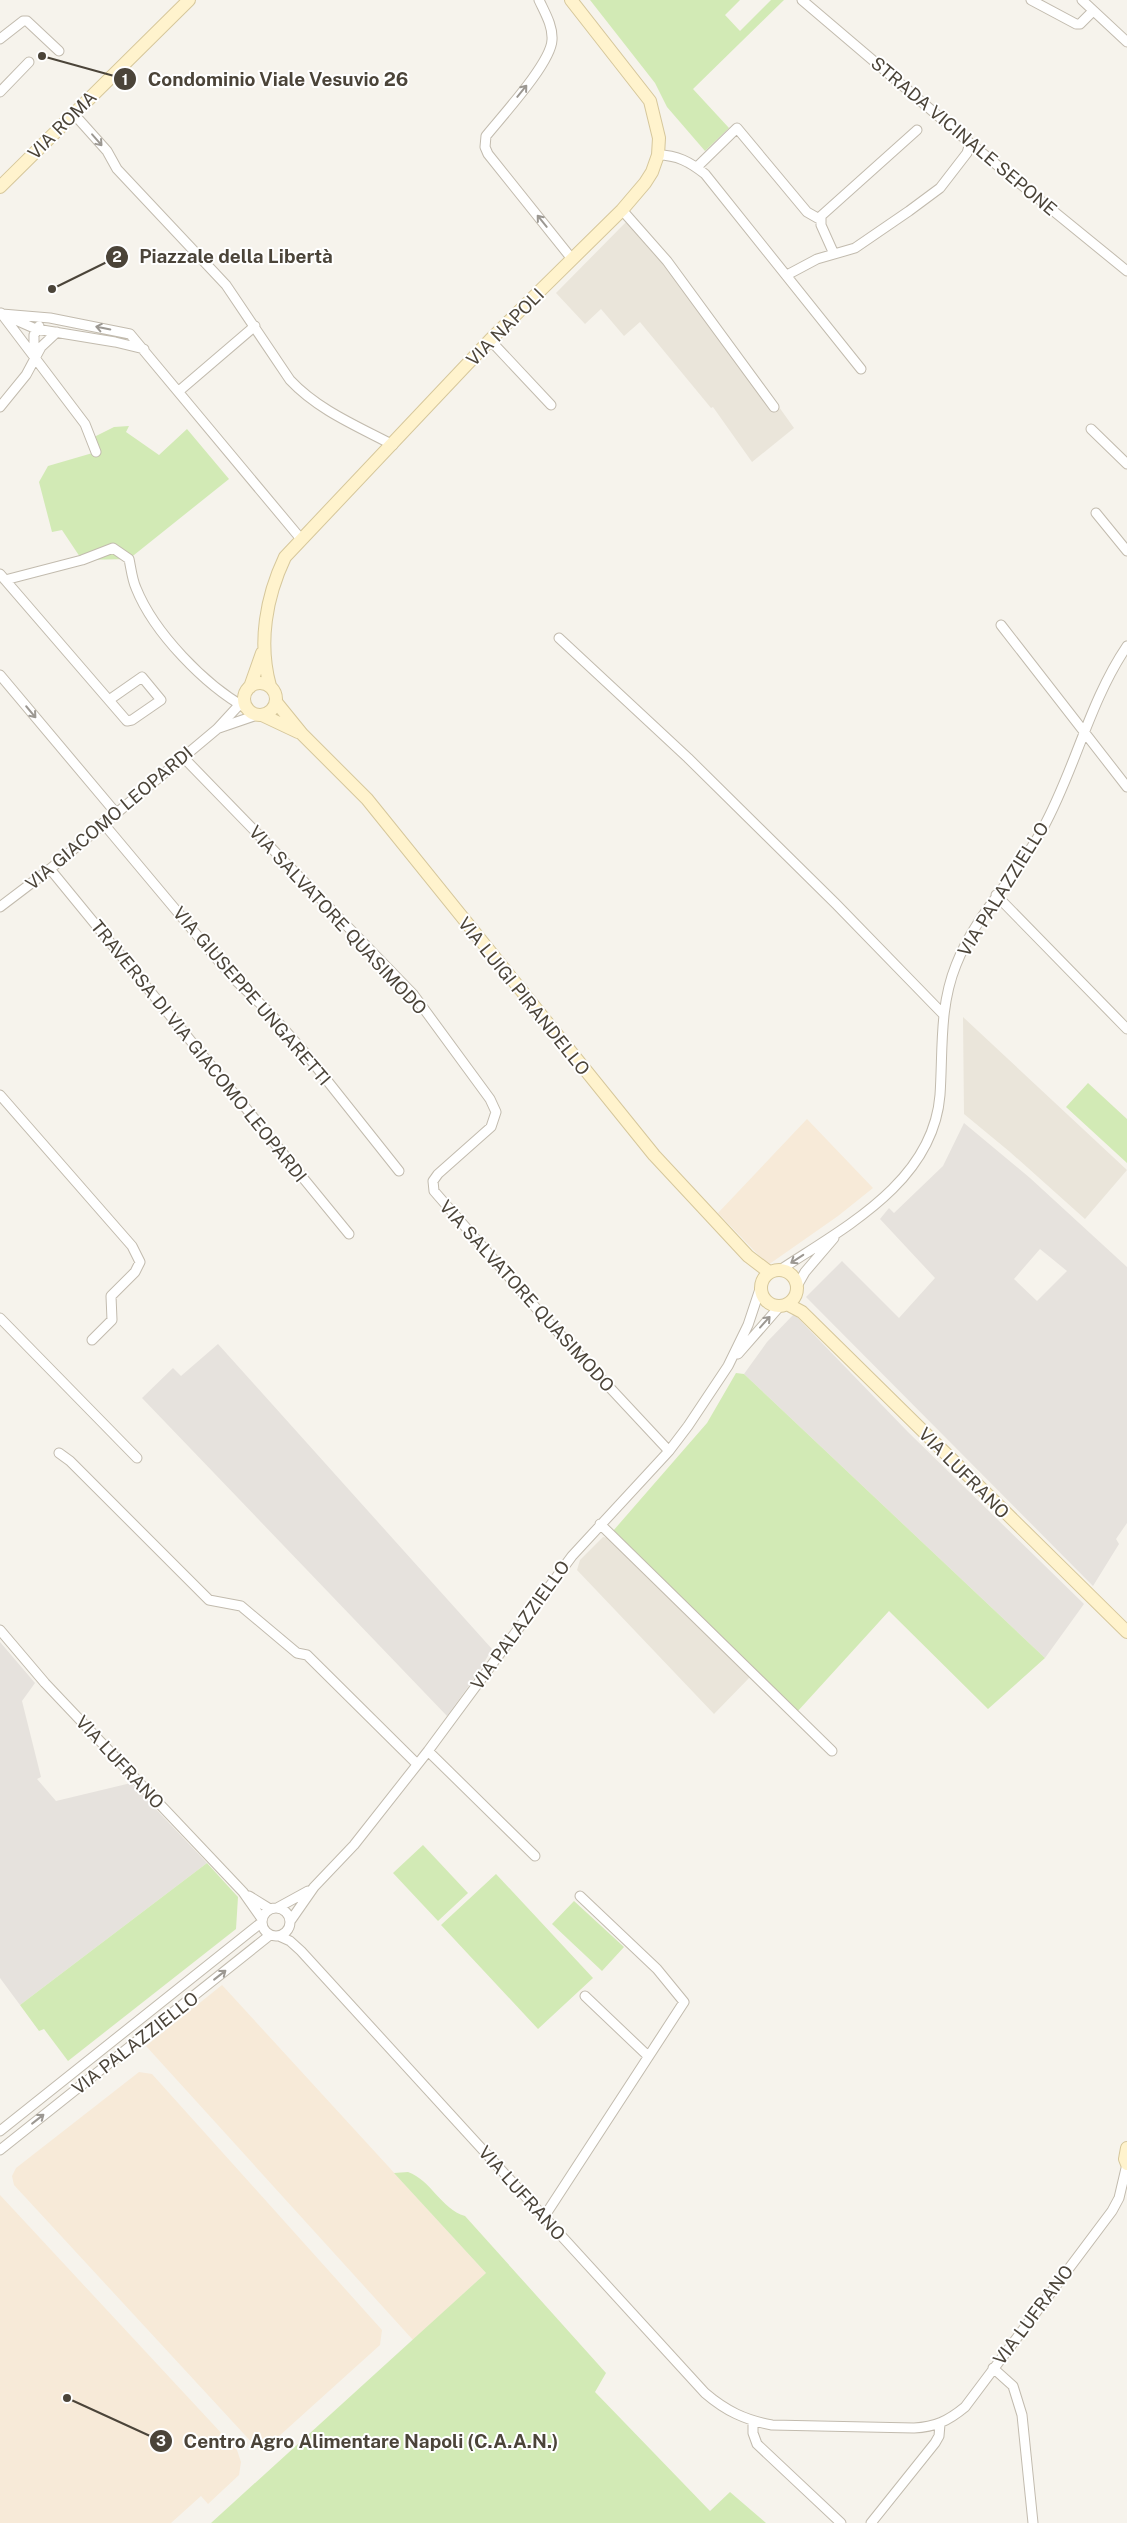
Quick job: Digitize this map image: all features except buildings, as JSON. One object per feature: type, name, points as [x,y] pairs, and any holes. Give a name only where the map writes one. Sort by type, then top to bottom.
[{"type":"street","name":"VIA ROMA","points":[[0,187],[189,0]]},
{"type":"street","points":[[539,0],[551,30],[551,48],[535,74],[486,136],[485,147],[488,154],[572,259]]},
{"type":"street","name":"VIA NAPOLI","points":[[249,702],[263,650],[274,583],[286,558],[301,539],[393,445],[490,340],[622,210],[645,183],[658,155],[657,121],[650,101],[570,0]]},
{"type":"street","name":"STRADA VICINALE SEPONE","points":[[802,0],[970,143],[1127,272]]},
{"type":"street","points":[[1031,0],[1076,24],[1080,24],[1093,11]]},
{"type":"street","points":[[1082,0],[1127,42]]},
{"type":"street","points":[[0,39],[25,21],[60,51]]},
{"type":"street","points":[[0,92],[29,62]]},
{"type":"street","points":[[74,113],[107,151],[117,169],[204,260],[229,290],[290,380],[306,397],[393,445]]},
{"type":"street","points":[[697,167],[738,128],[807,212],[821,220],[834,254]]},
{"type":"street","points":[[821,220],[825,211],[917,130]]},
{"type":"street","points":[[787,275],[817,259],[855,248],[940,188],[967,152],[970,143]]},
{"type":"street","points":[[658,155],[670,155],[684,159],[705,174],[861,369]]},
{"type":"street","points":[[622,210],[667,261],[774,407]]},
{"type":"street","points":[[1,313],[50,318],[127,333],[144,349],[301,539]]},
{"type":"street","points":[[1,313],[36,329],[144,349]]},
{"type":"street","points":[[1,313],[85,424],[96,452]]},
{"type":"street","points":[[35,359],[33,343],[36,329],[50,318]]},
{"type":"street","points":[[179,391],[255,326]]},
{"type":"street","points":[[0,407],[26,375],[41,347],[57,332]]},
{"type":"street","points":[[490,340],[551,405]]},
{"type":"street","points":[[1092,429],[1127,464]]},
{"type":"street","points":[[1096,513],[1127,551]]},
{"type":"street","points":[[109,700],[142,677],[161,700],[129,721],[109,700],[2,577],[82,560],[113,548],[129,559],[136,587],[159,628],[210,684],[226,695],[272,711],[276,702]]},
{"type":"street","points":[[1001,625],[1127,787]]},
{"type":"street","points":[[559,638],[688,758],[815,883],[943,1014]]},
{"type":"street","name":"VIA PALAZZIELLO","points":[[728,1366],[768,1278],[843,1229],[897,1186],[920,1156],[930,1138],[935,1126],[940,1096],[943,1014],[956,962],[975,926],[996,895],[1029,853],[1044,828],[1111,671],[1127,646]]},
{"type":"street","name":"VIA NAPOLI","points":[[263,650],[270,686],[275,693],[276,702]]},
{"type":"street","points":[[0,675],[116,813]]},
{"type":"street","points":[[249,702],[260,683],[270,686]]},
{"type":"street","points":[[226,695],[239,695],[249,702]]},
{"type":"street","name":"VIA GIACOMO LEOPARDI","points":[[216,729],[249,702]]},
{"type":"street","name":"VIA GIACOMO LEOPARDI","points":[[0,907],[50,869],[249,702]]},
{"type":"street","name":"VIA LUIGI PIRANDELLO","points":[[249,702],[302,734]]},
{"type":"street","name":"VIA LUIGI PIRANDELLO","points":[[276,702],[302,734],[367,799],[654,1156],[768,1278]]},
{"type":"street","name":"VIA SALVATORE QUASIMODO","points":[[183,757],[413,994],[490,1099],[496,1112],[491,1127],[438,1174],[434,1181],[434,1190],[544,1316],[669,1451]]},
{"type":"street","name":"VIA GIUSEPPE UNGARETTI","points":[[103,823],[232,977],[268,1011],[306,1054],[399,1171]]},
{"type":"street","name":"TRAVERSA DI VIA GIACOMO LEOPARDI","points":[[50,869],[349,1234]]},
{"type":"street","points":[[996,895],[1127,1029]]},
{"type":"street","points":[[0,1095],[132,1246],[140,1262],[135,1272],[111,1296],[112,1320],[92,1340]]},
{"type":"street","name":"VIA PALAZZIELLO","points":[[797,1289],[805,1272],[843,1229]]},
{"type":"street","points":[[790,1273],[797,1289],[784,1305],[769,1304],[764,1300],[768,1278],[790,1273]]},
{"type":"street","name":"VIA LUFRANO","points":[[797,1289],[802,1312]]},
{"type":"street","name":"VIA PALAZZIELLO","points":[[290,1924],[314,1887],[354,1845],[428,1751],[572,1556],[669,1451],[728,1366],[784,1305]]},
{"type":"street","name":"VIA LUFRANO","points":[[784,1305],[802,1312],[1127,1632]]},
{"type":"street","points":[[0,1318],[137,1458]]},
{"type":"street","points":[[59,1454],[70,1461],[209,1600],[241,1606],[297,1653],[307,1655],[417,1764]]},
{"type":"street","points":[[600,1524],[832,1750]]},
{"type":"street","name":"VIA LUFRANO","points":[[0,1630],[52,1690],[243,1892],[262,1921]]},
{"type":"street","points":[[428,1751],[535,1856]]},
{"type":"street","name":"VIA PALAZZIELLO","points":[[274,1908],[314,1887]]},
{"type":"street","name":"VIA LUFRANO","points":[[243,1892],[274,1908]]},
{"type":"street","points":[[544,2217],[684,2002],[658,1969],[580,1896]]},
{"type":"street","points":[[274,1908],[286,1911],[302,1951],[290,1941],[274,1936],[264,1930],[262,1921],[274,1908]]},
{"type":"street","name":"VIA PALAZZIELLO","points":[[0,2131],[262,1921]]},
{"type":"street","points":[[274,1936],[290,1924]]},
{"type":"street","name":"VIA PALAZZIELLO","points":[[0,2150],[274,1936]]},
{"type":"street","name":"VIA LUFRANO","points":[[302,1951],[705,2393],[726,2410],[753,2421],[772,2425],[914,2428],[932,2427],[949,2420],[965,2407],[1112,2212],[1119,2198],[1127,2164],[1125,2159],[1127,2148]]},
{"type":"street","points":[[585,1996],[648,2056]]},
{"type":"street","name":"VIA LUFRANO","points":[[1119,2198],[1127,2190]]},
{"type":"street","points":[[993,2368],[1013,2386],[1022,2415],[1033,2523]]},
{"type":"street","points":[[753,2421],[752,2433],[757,2444],[841,2523]]},
{"type":"street","points":[[871,2523],[935,2443],[939,2436],[940,2424]]},
{"type":"shaded area","points":[[627,221],[666,264],[772,411],[779,407],[794,428],[752,462],[713,407],[711,408],[640,322],[624,336],[601,309],[585,324],[556,293]]},
{"type":"shaded area","points":[[963,1017],[1127,1170],[1085,1219],[964,1114]]},
{"type":"shaded area","points":[[807,1119],[873,1188],[838,1216],[768,1265],[718,1213]]},
{"type":"shaded area","points":[[964,1123],[1030,1178],[1127,1267],[1127,1523],[1116,1539],[1119,1544],[1093,1586],[806,1297],[842,1261],[899,1318],[935,1278],[880,1219],[889,1208],[894,1213],[943,1166]],"holes":[[[1040,1249],[1067,1271],[1037,1301],[1014,1279]]]},
{"type":"shaded area","points":[[794,1314],[908,1432],[1084,1604],[1045,1658],[744,1374],[767,1342]]},
{"type":"shaded area","points":[[218,1344],[492,1649],[478,1673],[447,1716],[142,1398],[173,1368],[181,1376]]},
{"type":"shaded area","points":[[603,1537],[613,1539],[750,1677],[714,1714],[577,1570],[580,1560]]},
{"type":"shaded area","points":[[0,1642],[35,1683],[22,1701],[41,1777],[37,1779],[56,1801],[131,1783],[207,1863],[20,2005],[0,1978]]},
{"type":"shaded area","points":[[222,1985],[486,2273],[413,2340],[146,2046]]},
{"type":"shaded area","points":[[139,2072],[152,2074],[382,2330],[380,2345],[267,2447],[257,2448],[14,2185],[12,2176],[16,2168]]},
{"type":"shaded area","points":[[0,2195],[237,2450],[241,2462],[239,2475],[208,2504],[201,2496],[171,2523],[0,2523]]},
{"type":"green space","points":[[590,0],[740,0],[725,15],[740,31],[771,0],[784,0],[693,89],[729,128],[705,151],[667,107],[655,83]]},
{"type":"green space","points":[[129,426],[126,432],[159,455],[187,429],[229,479],[129,559],[82,560],[62,530],[52,532],[39,482],[48,466],[96,452],[92,438],[114,427]]},
{"type":"green space","points":[[1088,1083],[1127,1119],[1127,1163],[1066,1107]]},
{"type":"green space","points":[[736,1373],[744,1374],[1045,1658],[988,1709],[889,1611],[797,1712],[613,1531],[707,1423]]},
{"type":"green space","points":[[423,1845],[468,1893],[438,1921],[393,1873]]},
{"type":"green space","points":[[207,1863],[238,1897],[236,1929],[68,2061],[44,2029],[39,2031],[20,2005]]},
{"type":"green space","points":[[496,1874],[593,1978],[538,2029],[441,1925]]},
{"type":"green space","points":[[574,1901],[624,1947],[602,1971],[552,1924]]},
{"type":"green space","points":[[408,2172],[423,2181],[449,2207],[465,2216],[606,2373],[595,2392],[710,2511],[730,2492],[766,2523],[211,2523],[486,2273],[394,2173]]},
{"type":"place","name":"Condominio Viale Vesuvio 26","points":[[42,56]]},
{"type":"place","name":"Piazzale della Libertà","points":[[52,289]]},
{"type":"place","name":"Centro Agro Alimentare Napoli (C.A.A.N.)","points":[[67,2398]]}]
